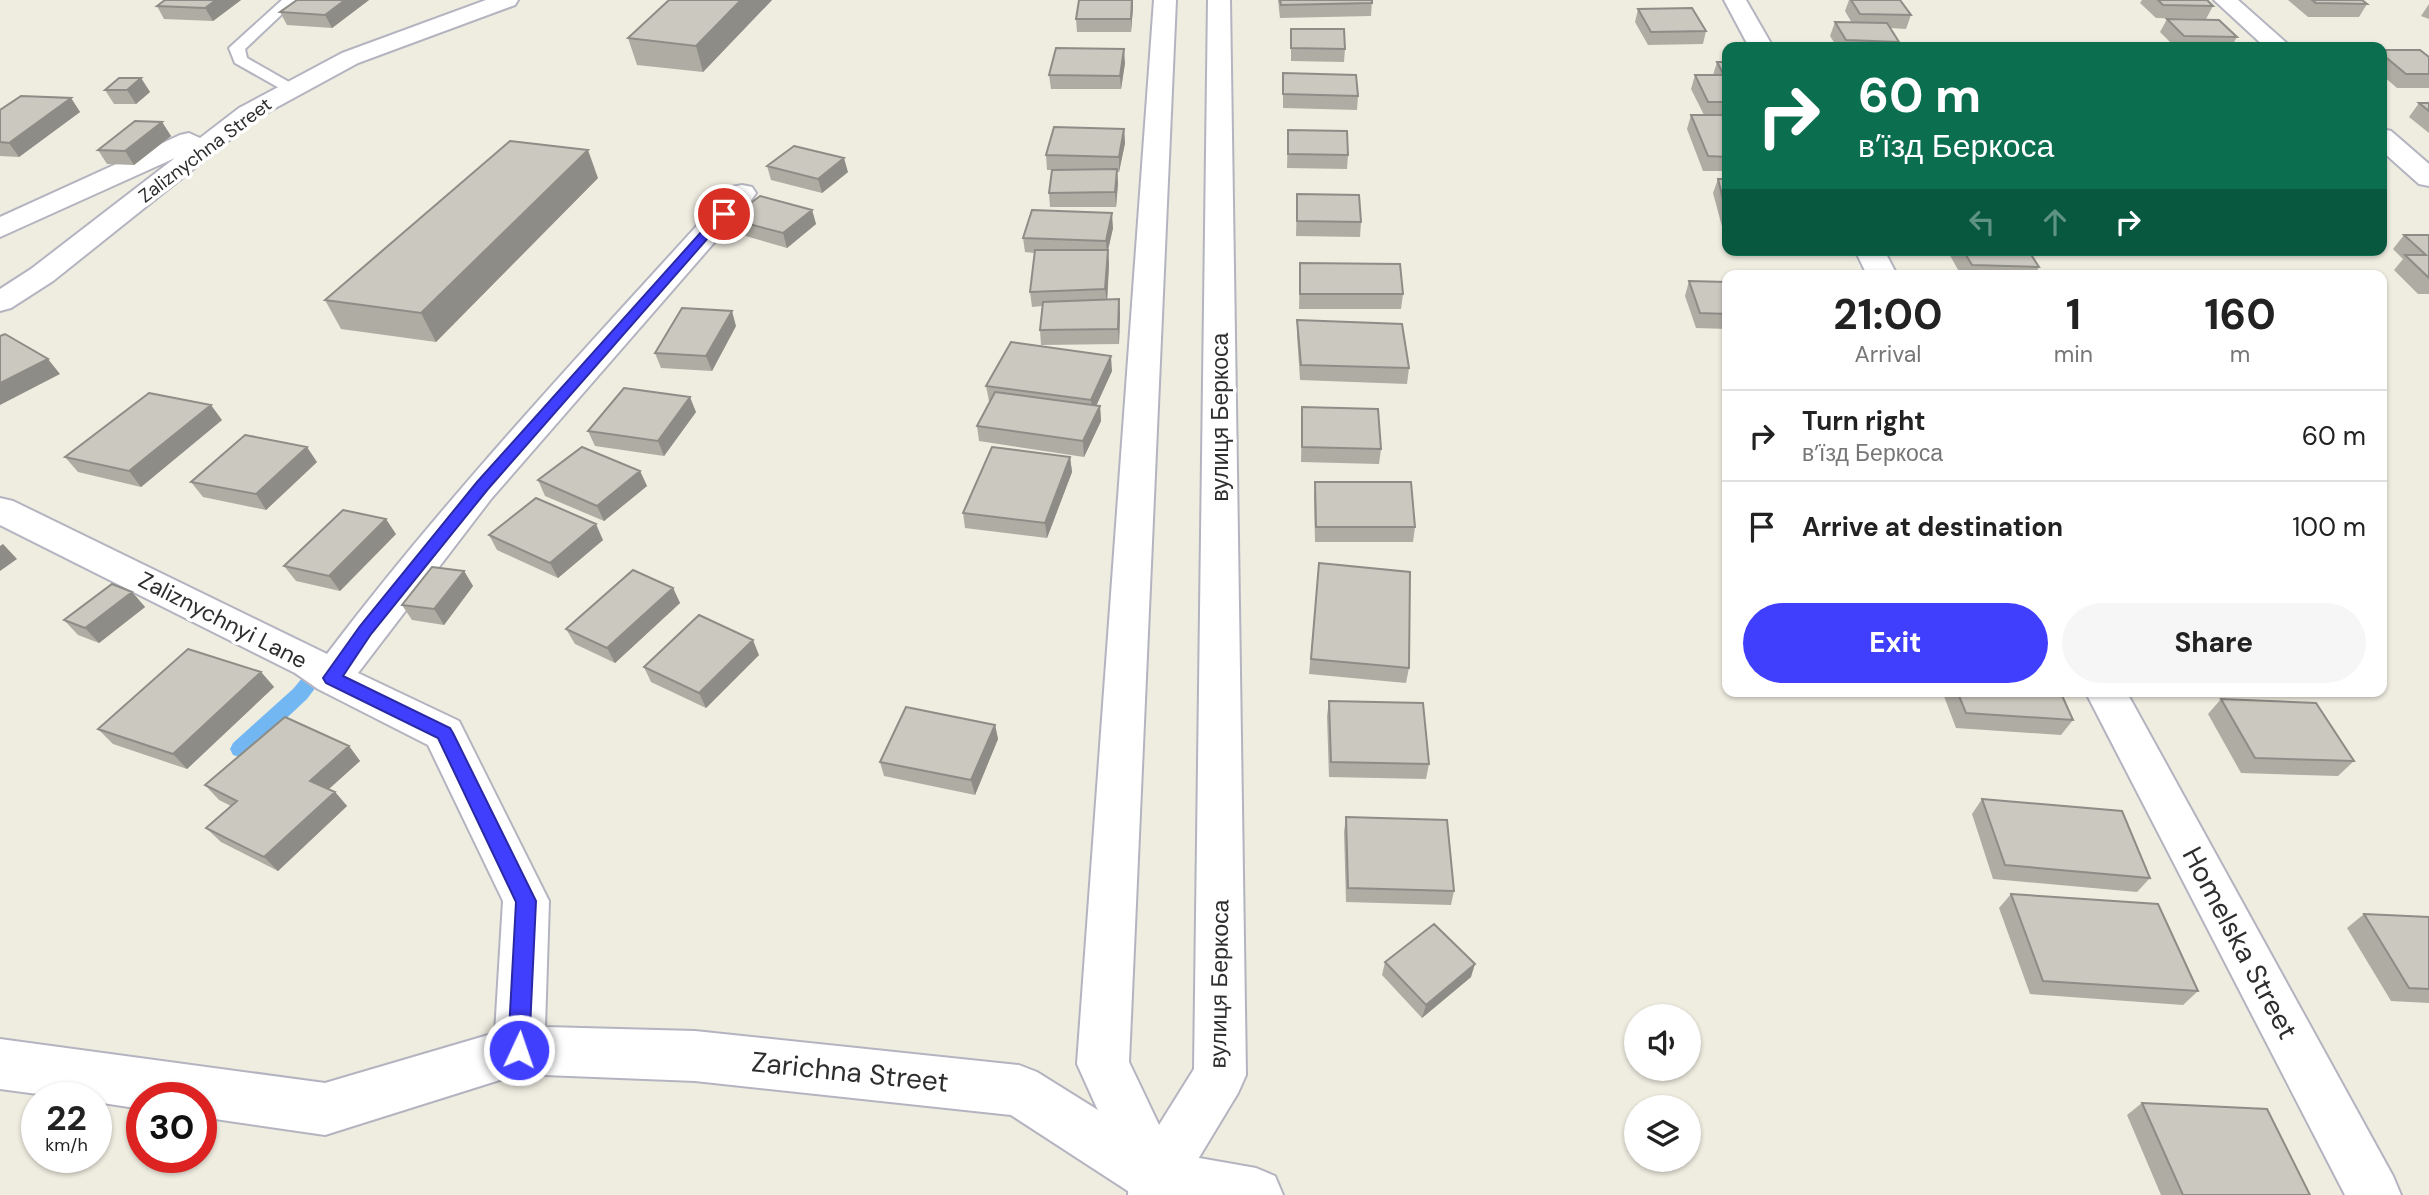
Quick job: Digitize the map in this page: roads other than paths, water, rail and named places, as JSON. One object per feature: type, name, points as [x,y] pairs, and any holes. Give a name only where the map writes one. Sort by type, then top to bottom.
[{"type":"street","name":"Zaliznychna Street","points":[[0,302],[42,275],[248,113],[350,58],[507,0]]},
{"type":"street","points":[[1166,0],[1103,1064],[1155,1187],[1256,1195]]},
{"type":"street","name":"вулиця Беркоса","points":[[1155,1187],[1220,1075],[1219,0]]},
{"type":"street","points":[[1735,0],[1757,42]]},
{"type":"street","points":[[2225,0],[2273,42]]},
{"type":"street","points":[[0,228],[248,113]]},
{"type":"street","points":[[2387,141],[2429,178]]},
{"type":"street","points":[[321,670],[366,630],[483,486],[742,193]]},
{"type":"street","name":"Zaliznychnyi Lane","points":[[0,510],[444,733],[526,901],[519,1050]]},
{"type":"street","name":"Homelska Street","points":[[2108,697],[2374,1195]]},
{"type":"street","name":"Zarichna Street","points":[[0,1064],[325,1109],[519,1050],[695,1056],[1019,1090],[1155,1187]]},
{"type":"lane","points":[[290,0],[237,48],[240,60],[290,89]]},
{"type":"waterway","points":[[240,749],[300,694],[324,664]]}]
